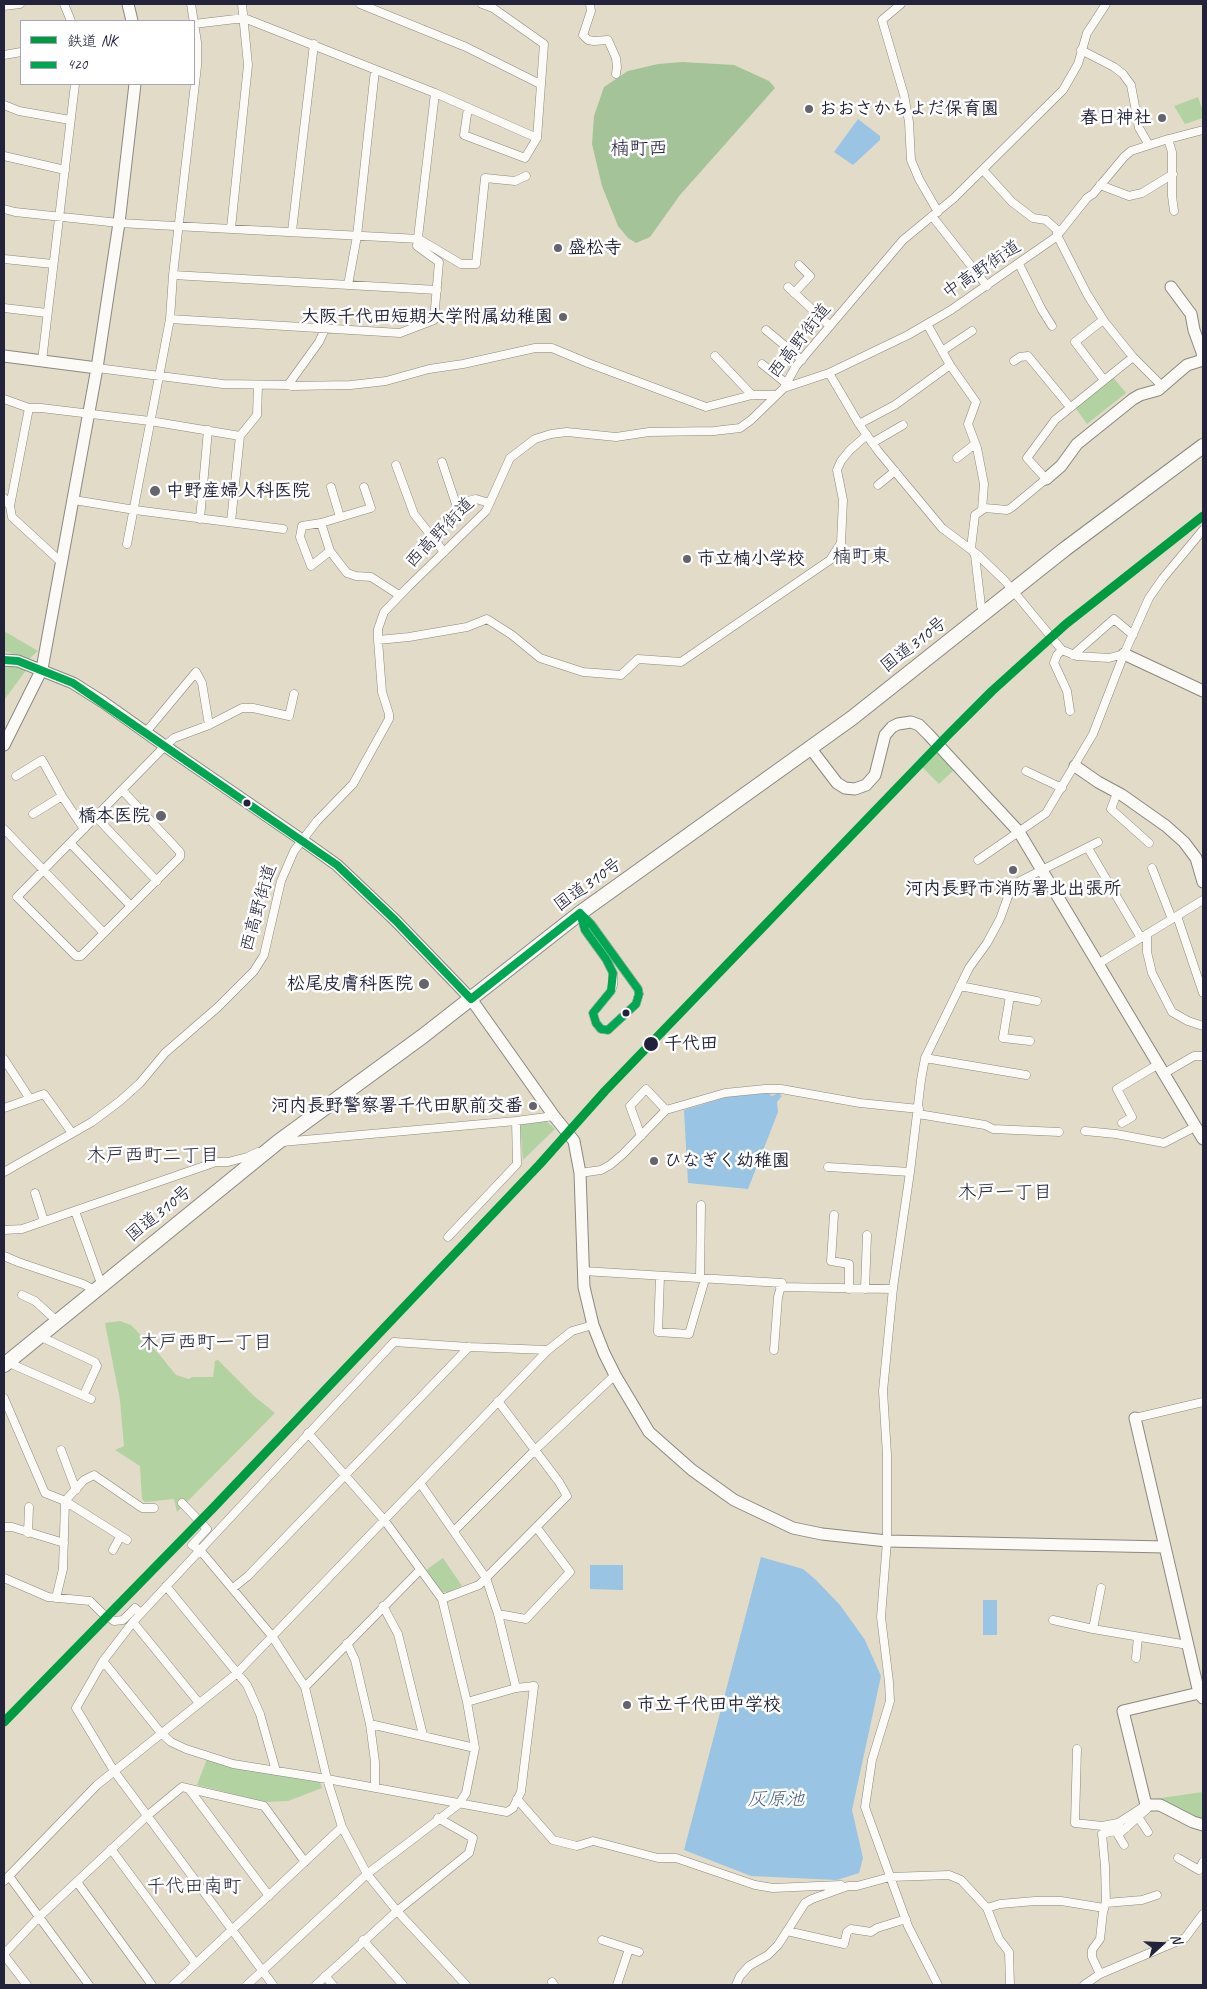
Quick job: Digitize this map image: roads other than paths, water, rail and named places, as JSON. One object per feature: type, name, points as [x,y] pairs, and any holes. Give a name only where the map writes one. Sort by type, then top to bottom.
[{"type":"highway","name":"国道310号","points":[[5,1364],[278,1142],[423,1036],[580,913],[811,749],[1013,592],[1065,549],[1203,446]]},
{"type":"street","points":[[4,6],[20,4]]},
{"type":"street","points":[[64,4],[71,20]]},
{"type":"street","points":[[128,4],[132,20]]},
{"type":"street","points":[[192,4],[194,20]]},
{"type":"street","points":[[232,228],[248,65],[242,4]]},
{"type":"street","points":[[468,108],[464,135],[525,158],[538,138],[544,44],[493,6],[482,4]]},
{"type":"street","points":[[590,4],[591,10],[583,34],[588,40],[608,40],[616,58],[616,74]]},
{"type":"street","points":[[901,4],[882,20],[904,95],[909,122],[911,160],[935,214],[987,286]]},
{"type":"street","name":"西高野街道","points":[[4,1172],[72,1133],[120,1101],[140,1083],[165,1053],[218,1008],[254,970],[264,955],[281,881],[287,865],[302,840],[317,821],[353,784],[389,719],[382,692],[378,640],[378,630],[384,612],[399,595],[486,511],[510,458],[535,439],[567,432],[616,437],[649,432],[714,431],[740,428],[751,420],[785,386],[802,360],[903,240],[935,214],[982,170],[1063,90],[1074,74],[1087,33],[1106,4]]},
{"type":"street","points":[[365,5],[466,47],[540,84]]},
{"type":"street","points":[[195,24],[244,18],[435,93],[538,138]]},
{"type":"street","points":[[195,30],[197,42],[195,84]]},
{"type":"street","points":[[292,231],[314,44]]},
{"type":"street","points":[[1081,50],[1124,74],[1130,84],[1139,128],[1149,145]]},
{"type":"street","points":[[4,54],[20,52]]},
{"type":"street","points":[[348,285],[357,236],[375,70]]},
{"type":"street","points":[[42,361],[75,85]]},
{"type":"street","points":[[4,745],[42,669],[97,368],[119,223],[135,85]]},
{"type":"street","points":[[127,544],[170,319],[173,275],[195,85]]},
{"type":"street","points":[[170,319],[400,333],[434,320],[439,262],[418,246],[435,93]]},
{"type":"street","points":[[4,105],[19,111],[70,120]]},
{"type":"street","name":"中高野街道","points":[[785,386],[829,373],[928,324],[1019,264],[1057,235],[1131,151],[1203,130]]},
{"type":"street","points":[[1168,139],[1172,152],[1174,211]]},
{"type":"street","points":[[4,156],[22,162],[65,170]]},
{"type":"street","points":[[982,170],[1012,202],[1033,218],[1046,220],[1057,230],[1057,235],[1087,294],[1103,320],[1133,356],[1163,387]]},
{"type":"street","points":[[1100,185],[1129,196],[1142,192],[1173,174]]},
{"type":"street","points":[[4,209],[15,212],[119,223],[419,239],[461,264],[476,264],[485,178],[515,181],[526,176]]},
{"type":"street","points":[[4,259],[53,264]]},
{"type":"street","points":[[1019,264],[1052,326]]},
{"type":"street","points":[[799,265],[810,276],[791,290],[830,326]]},
{"type":"street","points":[[173,275],[437,290]]},
{"type":"street","points":[[986,612],[981,606],[971,548],[975,515],[984,508],[1007,510],[1011,508],[1061,466],[1078,444],[1132,399],[1158,390],[1187,365],[1203,360],[1191,314],[1171,287]]},
{"type":"street","points":[[4,308],[47,313]]},
{"type":"street","points":[[1103,320],[1075,342],[1104,380]]},
{"type":"street","points":[[928,324],[950,365],[976,402],[968,424],[975,444],[984,484],[982,510]]},
{"type":"street","points":[[288,385],[319,342],[325,329]]},
{"type":"street","points":[[766,330],[802,360]]},
{"type":"street","points":[[942,351],[972,332]]},
{"type":"street","points":[[4,356],[223,384],[292,386],[350,385],[386,381],[429,369],[463,364],[535,348],[552,348],[596,367],[692,403],[706,406],[752,395],[775,395]]},
{"type":"street","points":[[715,356],[752,395]]},
{"type":"street","points":[[1014,361],[1020,357],[1028,356],[1070,407]]},
{"type":"street","points":[[1046,479],[1027,458],[1055,420],[1133,356]]},
{"type":"street","points":[[762,364],[785,386]]},
{"type":"street","points":[[859,424],[895,404],[950,365]]},
{"type":"street","points":[[829,373],[872,443],[942,528],[973,552],[1005,581],[1036,621],[1062,650],[1073,655],[1109,658],[1124,654],[1203,691]]},
{"type":"street","points":[[231,522],[240,436],[257,415],[258,386]]},
{"type":"street","points":[[4,400],[29,408],[150,421],[240,436]]},
{"type":"street","points":[[29,408],[10,506],[12,516],[61,562]]},
{"type":"street","points":[[872,443],[904,425]]},
{"type":"street","points":[[200,519],[208,430]]},
{"type":"street","points":[[378,640],[409,637],[466,627],[487,619],[512,635],[540,658],[583,672],[621,675],[638,659],[681,662],[830,560],[841,544],[843,500],[837,470],[841,461],[850,450],[867,435]]},
{"type":"street","points":[[957,458],[975,444]]},
{"type":"street","points":[[442,462],[456,504],[476,499],[489,503]]},
{"type":"street","points":[[396,465],[411,514],[444,552]]},
{"type":"street","points":[[878,485],[895,471]]},
{"type":"street","points":[[331,487],[340,517]]},
{"type":"street","points":[[330,551],[312,566],[300,538],[302,526],[321,523],[371,508],[364,487]]},
{"type":"street","points":[[4,498],[10,506]]},
{"type":"street","points":[[74,500],[135,510],[283,529]]},
{"type":"street","points":[[321,523],[330,551],[347,573],[371,577],[399,595]]},
{"type":"street","points":[[978,860],[1046,813],[1075,766],[1100,719],[1124,654],[1149,598],[1203,530]]},
{"type":"street","points":[[1073,655],[1114,619],[1133,635]]},
{"type":"street","points":[[1062,650],[1057,654],[1054,663],[1067,691],[1070,711]]},
{"type":"street","points":[[4,660],[18,661],[73,683],[302,840],[336,865],[388,913],[471,999],[554,1116],[574,1141],[580,1173],[584,1287],[604,1353],[614,1375],[649,1432],[692,1470],[734,1500],[793,1528],[822,1534],[886,1541],[1165,1547]]},
{"type":"street","points":[[146,732],[196,672],[202,683],[209,724]]},
{"type":"street","points":[[122,790],[180,852],[180,857],[81,956],[76,956],[17,897],[165,746],[174,738],[242,708],[270,711],[289,716],[294,694]]},
{"type":"street","points":[[811,749],[838,783],[845,788],[855,789],[866,786],[875,775],[883,740],[888,731],[898,724],[911,722],[928,734],[1019,832],[1203,1139]]},
{"type":"street","points":[[16,776],[42,760],[62,796],[84,829]]},
{"type":"street","points":[[1075,766],[1166,826],[1200,856],[1203,882]]},
{"type":"street","points":[[1026,771],[1062,788]]},
{"type":"street","points":[[1117,793],[1111,809],[1148,843]]},
{"type":"street","points":[[33,814],[62,796]]},
{"type":"street","points":[[96,817],[157,881]]},
{"type":"street","points":[[4,828],[104,933]]},
{"type":"street","points":[[938,1985],[906,1919],[865,1807],[872,1760],[890,1701],[881,1617],[886,1541],[887,1455],[883,1391],[893,1289],[925,1058],[969,968],[987,943],[1000,919],[1010,891],[1018,882],[1098,842]]},
{"type":"street","points":[[70,843],[131,906]]},
{"type":"street","points":[[1088,848],[1144,936],[1152,973],[1172,1012],[1188,1021],[1203,1026]]},
{"type":"street","points":[[1152,868],[1175,917],[1203,993]]},
{"type":"street","points":[[1098,964],[1203,900]]},
{"type":"street","points":[[580,913],[591,924],[638,989],[639,994],[636,1004],[608,1030],[601,1029],[596,1023],[593,1013],[611,991],[613,973],[606,959],[585,930],[580,913]]},
{"type":"street","points":[[960,986],[1037,1001]]},
{"type":"street","points":[[1010,996],[1003,1038],[1030,1041]]},
{"type":"street","points":[[1117,1089],[1194,1056],[1203,1056]]},
{"type":"street","points":[[925,1058],[1026,1075]]},
{"type":"street","points":[[4,1059],[30,1098]]},
{"type":"street","points":[[1112,1080],[1132,1117],[1122,1123]]},
{"type":"street","points":[[580,1173],[602,1170],[610,1165],[666,1110],[725,1093],[764,1088],[781,1089],[918,1112],[985,1125],[990,1129],[1059,1132]]},
{"type":"street","points":[[641,1136],[630,1106],[646,1089],[666,1110]]},
{"type":"street","points":[[4,1108],[44,1094],[72,1133]]},
{"type":"street","points":[[4,1230],[22,1228],[44,1222],[216,1162],[228,1162],[247,1158],[278,1142],[516,1122],[554,1116]]},
{"type":"street","points":[[448,1237],[517,1164],[516,1122]]},
{"type":"street","points":[[1085,1131],[1116,1134],[1164,1143],[1195,1127]]},
{"type":"street","points":[[828,1167],[910,1172]]},
{"type":"street","points":[[35,1193],[44,1222]]},
{"type":"street","points":[[660,1276],[658,1332],[690,1334],[702,1278],[701,1205]]},
{"type":"street","points":[[4,1256],[83,1284],[99,1287],[99,1278],[75,1211]]},
{"type":"street","points":[[834,1215],[831,1261],[849,1264],[849,1289]]},
{"type":"street","points":[[865,1289],[867,1235]]},
{"type":"street","points":[[583,1271],[782,1283],[780,1287],[774,1350]]},
{"type":"street","points":[[780,1287],[893,1289]]},
{"type":"street","points":[[22,1295],[36,1301],[57,1321]]},
{"type":"street","points":[[90,1985],[39,1917],[6,1878],[98,1785],[238,1672],[548,1350],[572,1331],[594,1325]]},
{"type":"street","points":[[39,1336],[95,1362],[97,1366],[86,1390]]},
{"type":"street","points":[[273,1985],[114,1771],[76,1708],[103,1661],[133,1622],[394,1342],[548,1350]]},
{"type":"street","points":[[233,1588],[248,1576],[346,1476],[469,1347]]},
{"type":"street","points":[[5,1364],[92,1399]]},
{"type":"street","points":[[454,1531],[534,1450],[614,1375]]},
{"type":"street","points":[[4,1398],[45,1493],[65,1501],[123,1538],[113,1550]]},
{"type":"street","points":[[442,1599],[479,1585],[567,1496],[498,1401]]},
{"type":"street","points":[[1149,1805],[1123,1711],[1201,1696],[1135,1418],[1203,1402]]},
{"type":"street","points":[[247,1985],[367,1874],[438,1818],[459,1804],[466,1793],[475,1748],[467,1702],[442,1599],[385,1521],[308,1433]]},
{"type":"street","points":[[61,1450],[76,1490]]},
{"type":"street","points":[[56,1598],[63,1569],[65,1501],[84,1480],[94,1476],[142,1508],[154,1508]]},
{"type":"street","points":[[420,1483],[486,1578],[498,1614],[516,1688]]},
{"type":"street","points":[[182,1503],[207,1529],[192,1545],[200,1550],[272,1636],[305,1687],[327,1779],[342,1827],[367,1874],[397,1911],[466,1985]]},
{"type":"street","points":[[28,1533],[29,1507]]},
{"type":"street","points":[[4,1527],[12,1527],[64,1543]]},
{"type":"street","points":[[498,1614],[526,1619],[570,1572],[537,1528]]},
{"type":"street","points":[[305,1687],[420,1570]]},
{"type":"street","points":[[4,1578],[48,1597],[90,1601],[114,1621],[123,1620],[135,1608],[141,1613]]},
{"type":"street","points":[[166,1586],[247,1685],[260,1714],[276,1771]]},
{"type":"street","points":[[1093,1629],[1101,1588]]},
{"type":"street","points":[[383,1606],[398,1634],[423,1735]]},
{"type":"street","points":[[1053,1620],[1093,1629],[1188,1645]]},
{"type":"street","points":[[133,1622],[199,1703]]},
{"type":"street","points":[[1136,1658],[1138,1637]]},
{"type":"street","points":[[348,1643],[370,1724],[375,1762],[375,1788]]},
{"type":"street","points":[[103,1661],[161,1733],[171,1742],[208,1756],[233,1764],[507,1812],[513,1808],[521,1792],[534,1686],[516,1688],[467,1702]]},
{"type":"street","points":[[370,1724],[475,1748]]},
{"type":"street","points":[[1077,1750],[1075,1823],[1102,1826],[1118,1823],[1149,1805],[1160,1805],[1203,1825]]},
{"type":"street","points":[[27,1985],[4,1954],[39,1917],[111,1849],[182,1787],[264,1806],[305,1862]]},
{"type":"street","points":[[189,1788],[269,1896]]},
{"type":"street","points":[[517,1799],[553,1840],[577,1846],[593,1840],[658,1858],[676,1858],[755,1885],[773,1888],[844,1884],[857,1886],[890,1877],[949,1875],[961,1880],[987,1908],[999,1939],[1009,1952],[1010,1985]]},
{"type":"street","points":[[1124,1845],[1118,1835],[1149,1805]]},
{"type":"street","points":[[1138,1817],[1148,1832]]},
{"type":"street","points":[[316,1985],[363,1940],[469,1853],[473,1838],[438,1818]]},
{"type":"street","points":[[173,1985],[342,1827]]},
{"type":"street","points":[[1100,1974],[1093,1962],[1092,1950],[1100,1939],[1105,1906],[1105,1866],[1102,1834],[1126,1828]]},
{"type":"street","points":[[111,1849],[196,1964]]},
{"type":"street","points":[[1178,1858],[1199,1870],[1203,1862]]},
{"type":"street","points":[[77,1882],[152,1985]]},
{"type":"street","points":[[736,1985],[740,1976],[749,1966],[768,1956],[778,1945],[805,1903],[848,1886]]},
{"type":"street","points":[[987,1908],[1000,1904],[1044,1901],[1105,1906],[1142,1900],[1157,1895]]},
{"type":"street","points":[[1084,1985],[1100,1974],[1185,1938],[1203,1914]]},
{"type":"street","points":[[787,1931],[844,1944],[847,1932],[851,1929],[871,1932],[877,1928],[906,1919]]},
{"type":"street","points":[[363,1940],[403,1985]]},
{"type":"street","points":[[602,1940],[638,1952]]},
{"type":"street","points":[[617,1985],[630,1949]]},
{"type":"street","points":[[325,1976],[333,1985]]},
{"type":"water","points":[[858,119],[880,136],[880,140],[853,165],[834,152]]},
{"type":"water","points":[[768,1093],[772,1096],[778,1093],[782,1096],[777,1102],[778,1112],[748,1189],[688,1183],[684,1110],[727,1097]]},
{"type":"water","name":"灰原池","points":[[761,1557],[803,1569],[815,1579],[840,1605],[865,1640],[881,1676],[852,1810],[863,1858],[859,1873],[837,1880],[751,1876],[684,1850]]},
{"type":"water","points":[[590,1565],[623,1565],[623,1590],[590,1589]]},
{"type":"water","points":[[983,1600],[997,1600],[997,1635],[983,1635]]},
{"type":"rail line","name":"NK","points":[[4,1722],[214,1507],[540,1164],[605,1091],[949,734],[992,691],[1066,624],[1203,516]]},
{"type":"place","name":"おおさかちよだ保育園","points":[[809,109]]},
{"type":"place","name":"春日神社","points":[[1162,118]]},
{"type":"place","name":"盛松寺","points":[[558,248]]},
{"type":"place","name":"大阪千代田短期大学附属幼稚園","points":[[563,317]]},
{"type":"place","name":"中野産婦人科医院","points":[[155,491]]},
{"type":"place","name":"市立楠小学校","points":[[687,559]]},
{"type":"place","name":"橋本医院","points":[[161,816]]},
{"type":"place","name":"河内長野市消防署北出張所","points":[[1013,870]]},
{"type":"place","name":"松尾皮膚科医院","points":[[424,984]]},
{"type":"place","name":"千代田","points":[[651,1044]]},
{"type":"place","name":"河内長野警察署千代田駅前交番","points":[[533,1106]]},
{"type":"place","name":"ひなぎく幼稚園","points":[[654,1161]]},
{"type":"place","name":"市立千代田中学校","points":[[627,1705]]},
{"type":"district","name":"楠町西","points":[[639,149]]},
{"type":"district","name":"楠町東","points":[[861,557]]},
{"type":"district","name":"木戸西町二丁目","points":[[153,1156]]},
{"type":"district","name":"木戸一丁目","points":[[1005,1193]]},
{"type":"district","name":"木戸西町一丁目","points":[[206,1343]]},
{"type":"district","name":"千代田南町","points":[[194,1887]]}]
